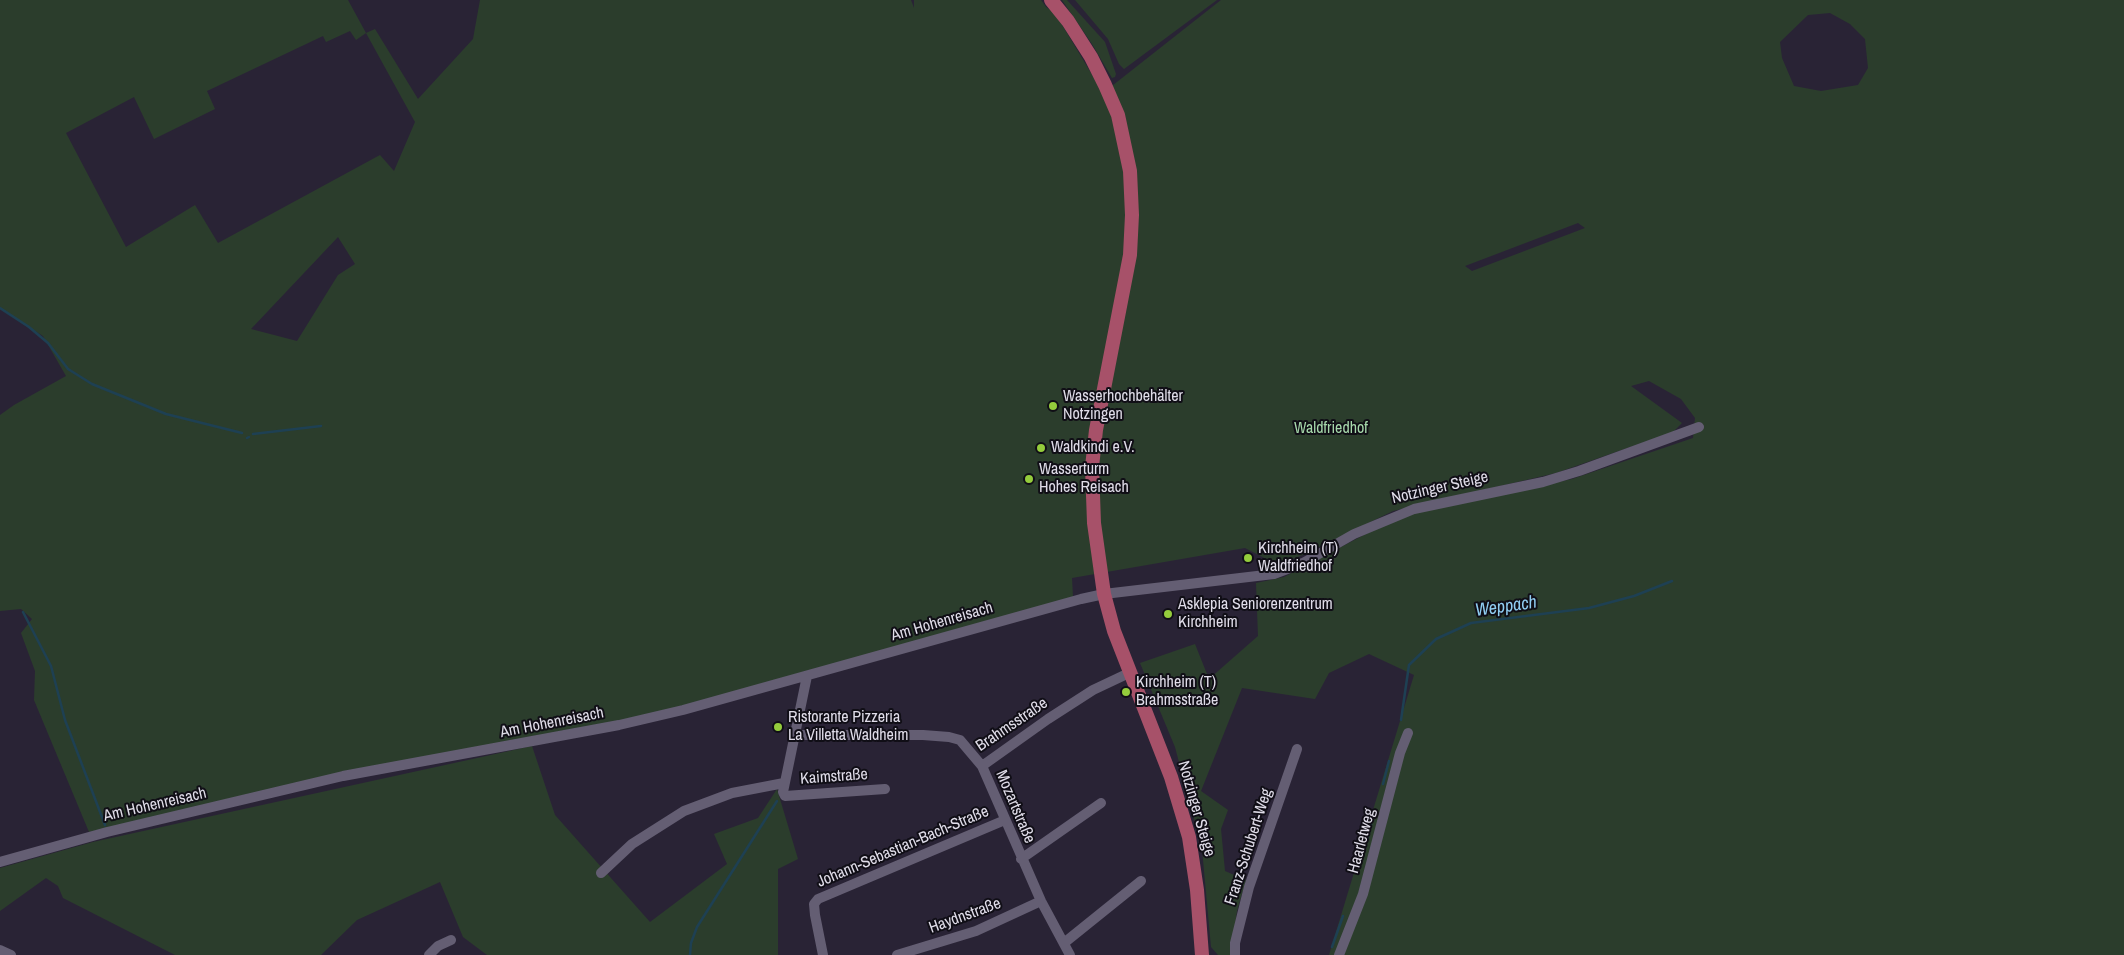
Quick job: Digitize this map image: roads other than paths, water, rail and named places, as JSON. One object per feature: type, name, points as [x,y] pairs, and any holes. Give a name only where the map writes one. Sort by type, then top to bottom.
[{"type":"main road","name":"Notzinger Steige","points":[[1051,0],[1091,58],[1118,114],[1125,145],[1132,193],[1130,255],[1096,430],[1092,474],[1094,523],[1104,594],[1114,631],[1171,777],[1189,837],[1197,890],[1202,955]]},
{"type":"street","name":"Notzinger Steige","points":[[1104,594],[1274,574],[1303,563],[1354,534],[1414,509],[1543,482],[1579,471],[1698,427]]},
{"type":"street","name":"Am Hohenreisach","points":[[0,862],[107,832],[343,776],[619,725],[807,676],[1104,594]]},
{"type":"street","name":"Brahmsstraße","points":[[794,735],[923,735],[949,737],[960,740],[982,766],[1092,690],[1129,673]]},
{"type":"street","points":[[602,873],[632,844],[684,810],[732,793],[784,782],[807,676]]},
{"type":"street","name":"Haarletweg","points":[[1339,955],[1364,894],[1400,753],[1408,733]]},
{"type":"street","name":"Franz-Schubert-Weg","points":[[1235,955],[1235,944],[1249,887],[1297,750]]},
{"type":"street","name":"Mozartstraße","points":[[982,766],[1040,901],[1070,955]]},
{"type":"street","name":"Kaimstraße","points":[[784,782],[783,792],[785,796],[885,789]]},
{"type":"street","name":"Mozartstraße","points":[[1021,859],[1101,803]]},
{"type":"street","name":"Johann-Sebastian-Bach-Straße","points":[[823,955],[814,904],[827,894],[1005,820]]},
{"type":"street","points":[[1064,943],[1141,881]]},
{"type":"street","name":"Haydnstraße","points":[[898,955],[976,930],[1040,901]]},
{"type":"street","points":[[429,955],[438,946],[451,940]]},
{"type":"street","points":[[0,950],[11,955]]},
{"type":"waterway","points":[[0,308],[29,327],[48,343],[68,369],[92,384],[166,414],[242,433]]},
{"type":"waterway","points":[[253,434],[321,426]]},
{"type":"waterway","name":"Weppach","points":[[1401,720],[1409,665],[1436,639],[1471,623],[1589,608],[1634,596],[1672,581]]},
{"type":"waterway","points":[[23,612],[51,666],[65,720],[105,825]]},
{"type":"waterway","name":"Weppach","points":[[1383,784],[1389,761]]},
{"type":"waterway","points":[[690,955],[691,943],[697,927],[777,801]]},
{"type":"waterway","name":"Weppach","points":[[1367,839],[1371,825]]},
{"type":"waterway","name":"Weppach","points":[[1332,947],[1343,916]]},
{"type":"place","name":"Wasserhochbehälter Notzingen","points":[[1053,406]]},
{"type":"place","name":"Waldkindi e.V.","points":[[1041,448]]},
{"type":"place","name":"Wasserturm Hohes Reisach","points":[[1029,479]]},
{"type":"place","name":"Kirchheim (T) Waldfriedhof","points":[[1248,558]]},
{"type":"place","name":"Asklepia Seniorenzentrum Kirchheim","points":[[1168,614]]},
{"type":"place","name":"Kirchheim (T) Brahmsstraße","points":[[1126,692]]},
{"type":"place","name":"Ristorante Pizzeria La Villetta Waldheim","points":[[778,727]]},
{"type":"park label","name":"Waldfriedhof","points":[[1331,429]]}]
